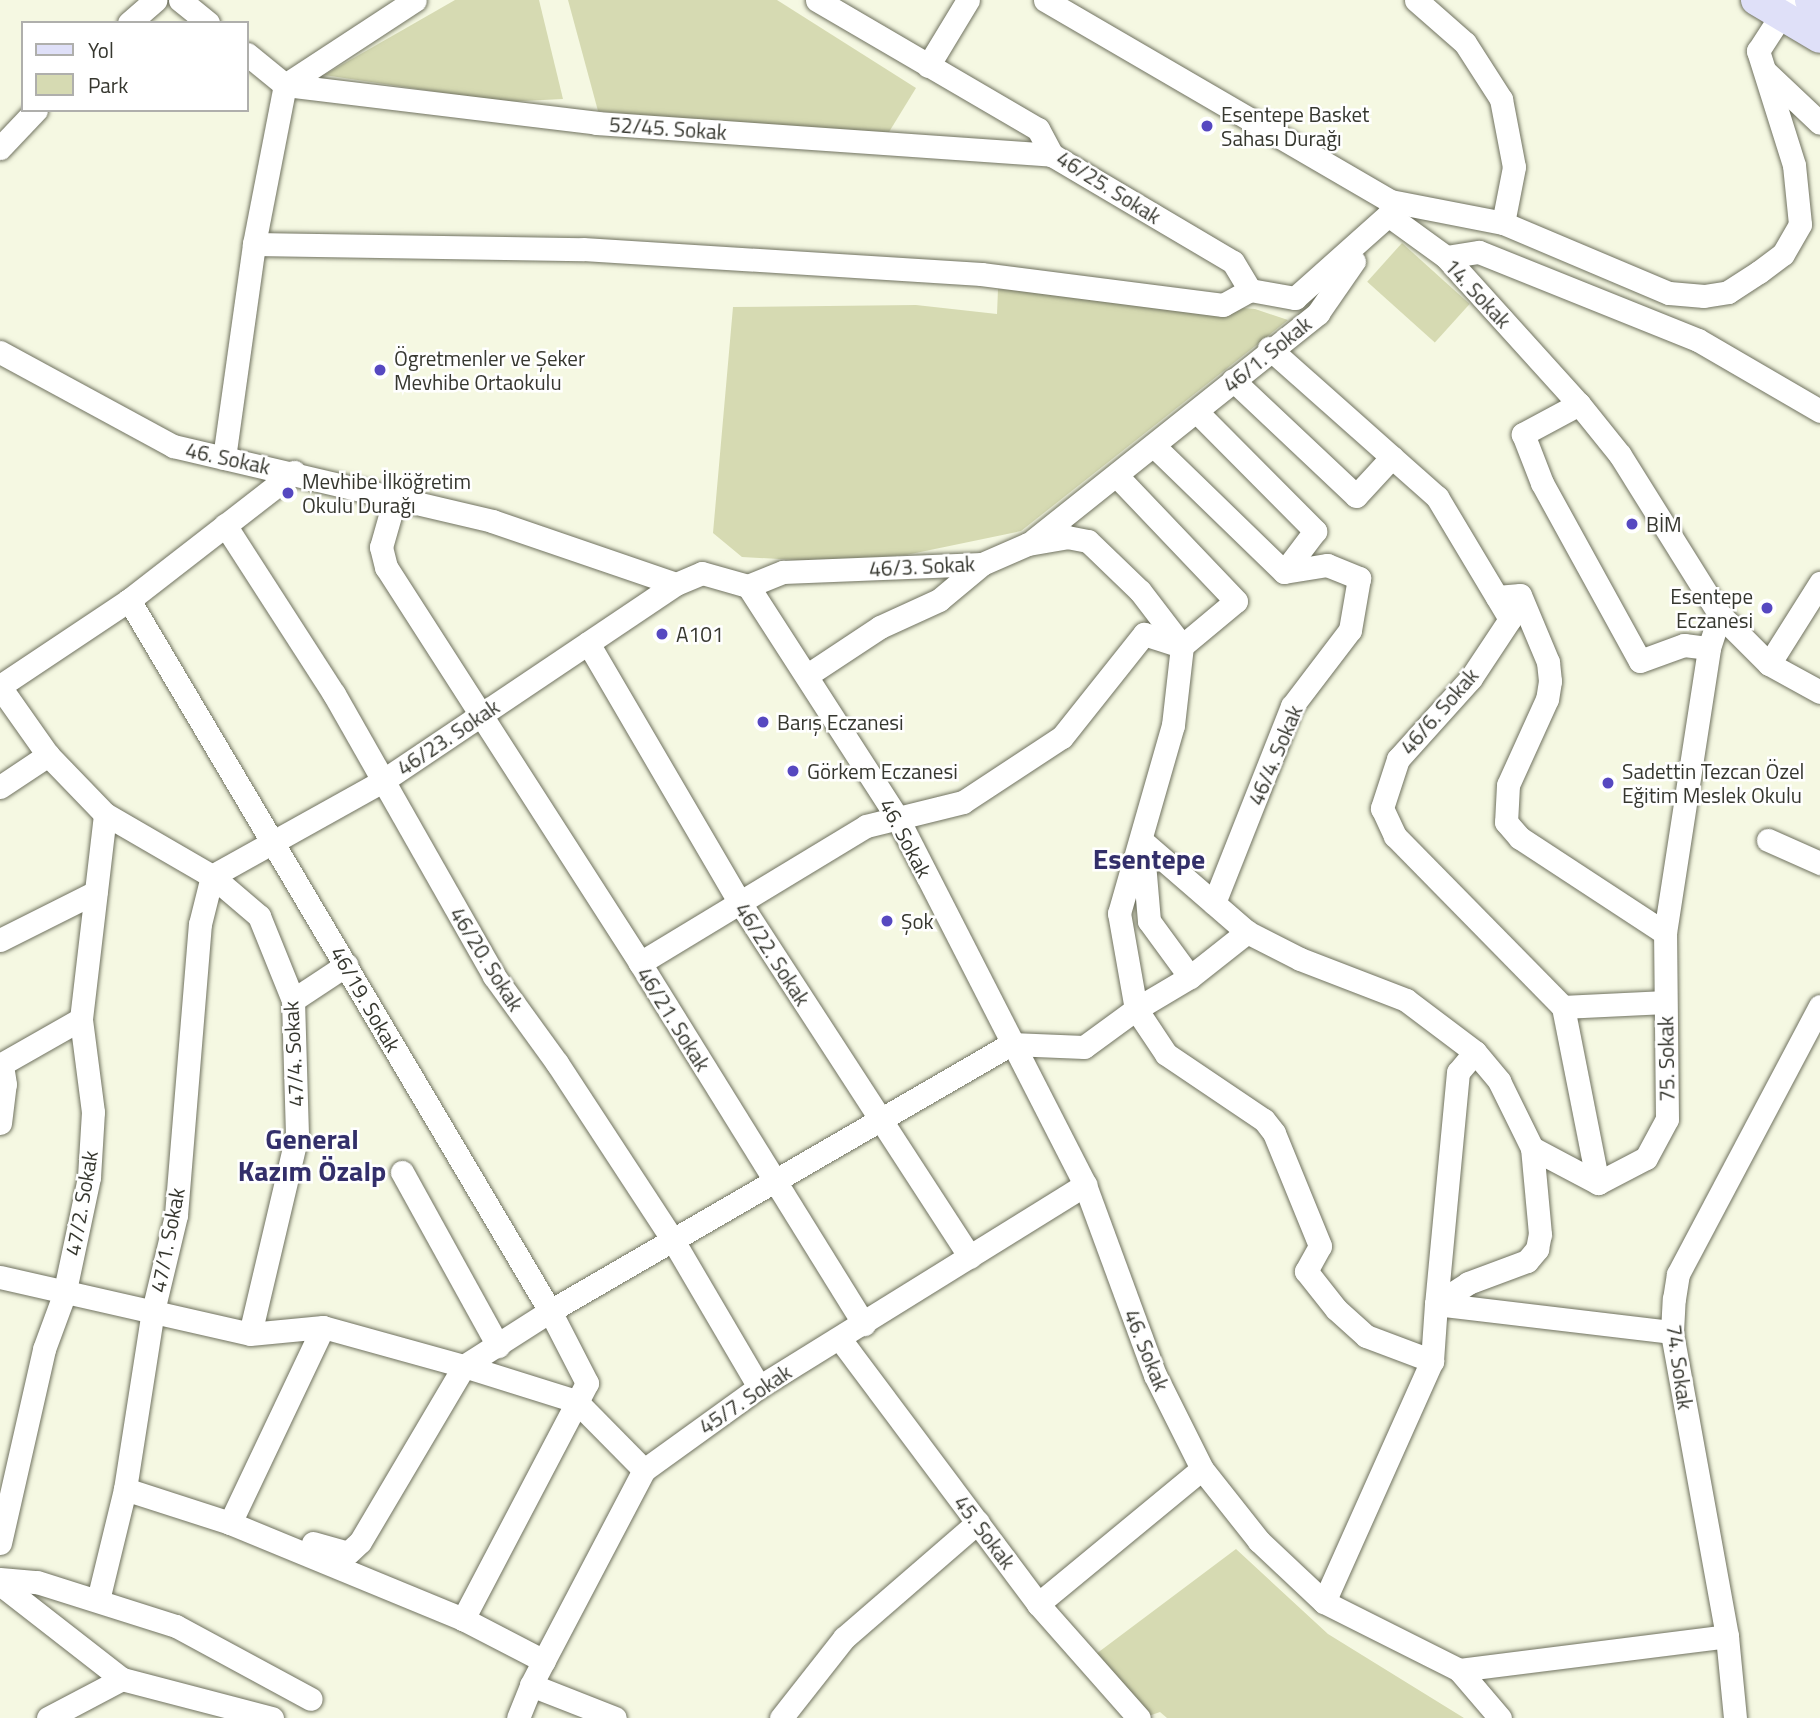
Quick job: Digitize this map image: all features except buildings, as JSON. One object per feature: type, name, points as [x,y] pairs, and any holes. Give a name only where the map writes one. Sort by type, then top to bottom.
[{"type":"main road","points":[[1756,0],[1786,8],[1820,38]]},
{"type":"main road","points":[[1810,0],[1820,6]]},
{"type":"street","points":[[131,21],[155,0]]},
{"type":"street","points":[[180,0],[206,21]]},
{"type":"street","points":[[224,457],[254,244],[285,85],[415,0]]},
{"type":"street","name":"46/25. Sokak","points":[[817,0],[1038,129],[1052,155],[1233,262],[1250,290]]},
{"type":"street","points":[[928,66],[968,0]]},
{"type":"street","name":"14. Sokak","points":[[1045,0],[1392,212],[1446,257],[1579,404],[1620,455],[1720,615],[1769,664],[1820,692]]},
{"type":"street","points":[[1416,0],[1465,43],[1501,99],[1514,167],[1503,223]]},
{"type":"street","points":[[254,244],[583,248],[981,274],[1223,305],[1250,290],[1295,298],[1392,212],[1503,223],[1668,293],[1704,296],[1728,292],[1783,254],[1800,224],[1794,165],[1758,51],[1786,8]]},
{"type":"street","points":[[248,55],[285,85]]},
{"type":"street","points":[[1764,70],[1820,122]]},
{"type":"street","name":"52/45. Sokak","points":[[285,85],[597,122],[1052,155]]},
{"type":"street","points":[[0,148],[34,112]]},
{"type":"street","name":"46/1. Sokak","points":[[1028,544],[1198,412],[1269,348],[1318,313],[1343,271],[1392,212]]},
{"type":"street","points":[[1446,257],[1479,252],[1698,340],[1820,411]]},
{"type":"street","name":"46/6. Sokak","points":[[1269,348],[1437,497],[1510,619],[1471,678],[1398,759],[1382,808],[1395,836],[1563,1007]]},
{"type":"street","name":"46. Sokak","points":[[0,352],[173,446],[294,472],[492,521],[676,584]]},
{"type":"street","points":[[1233,380],[1356,496],[1392,457]]},
{"type":"street","points":[[1579,404],[1523,434],[1542,483],[1640,662],[1684,645],[1709,648]]},
{"type":"street","points":[[1154,446],[1284,572],[1315,531],[1198,412]]},
{"type":"street","points":[[0,686],[129,600],[294,472]]},
{"type":"street","points":[[1117,475],[1236,601],[1182,646],[1173,725],[1119,914],[1136,1009],[1166,1054],[1264,1120],[1274,1133],[1320,1246],[1306,1271],[1336,1308],[1366,1336],[1432,1361]]},
{"type":"street","name":"46/21. Sokak","points":[[395,498],[381,547],[383,561],[480,717],[640,963],[864,1324]]},
{"type":"street","name":"46/20. Sokak","points":[[225,525],[334,694],[381,782],[494,975],[557,1063],[674,1242],[759,1387]]},
{"type":"street","name":"46/3. Sokak","points":[[748,586],[783,572],[982,564],[1028,544],[1067,537],[1087,541],[1140,592],[1182,646]]},
{"type":"street","points":[[809,674],[880,627],[939,600],[982,564]]},
{"type":"street","name":"46/4. Sokak","points":[[1214,903],[1292,706],[1350,630],[1359,578],[1327,565],[1284,572]]},
{"type":"street","points":[[676,584],[702,573],[748,586]]},
{"type":"street","points":[[1769,664],[1820,583]]},
{"type":"street","name":"46/23. Sokak","points":[[212,876],[276,843],[381,782],[676,584]]},
{"type":"street","name":"46. Sokak","points":[[748,586],[809,674],[897,817],[1085,1185],[1155,1375],[1202,1469],[1259,1541],[1324,1602],[1459,1670],[1500,1718]]},
{"type":"street","points":[[1497,597],[1520,596],[1550,672],[1548,699],[1508,785],[1506,822],[1521,838],[1665,933]]},
{"type":"street","name":"46/19. Sokak","points":[[129,600],[276,843],[550,1311],[587,1382],[576,1401]]},
{"type":"street","name":"75. Sokak","points":[[1598,1183],[1646,1158],[1667,1119],[1665,933],[1709,648],[1720,615]]},
{"type":"street","points":[[640,963],[866,826],[963,802],[1062,737],[1144,634],[1182,646]]},
{"type":"street","name":"46/22. Sokak","points":[[588,643],[740,903],[970,1257]]},
{"type":"street","name":"47/4. Sokak","points":[[0,686],[48,755],[105,814],[212,876],[259,916],[293,1000],[298,1135],[250,1334]]},
{"type":"street","points":[[0,787],[48,755]]},
{"type":"street","name":"47/2. Sokak","points":[[0,1543],[44,1349],[64,1295],[89,1177],[93,1112],[80,1018],[105,814]]},
{"type":"street","points":[[1768,840],[1820,863]]},
{"type":"street","points":[[1142,841],[1247,932],[1300,959],[1406,1000],[1475,1052],[1499,1081],[1532,1148],[1540,1234],[1537,1249],[1527,1261],[1468,1283],[1436,1304]]},
{"type":"street","points":[[1142,841],[1149,921],[1190,977]]},
{"type":"street","name":"47/1. Sokak","points":[[98,1600],[125,1489],[153,1311],[176,1215],[200,924],[212,876]]},
{"type":"street","points":[[0,940],[96,892]]},
{"type":"street","points":[[313,1543],[348,1553],[360,1542],[464,1366],[550,1311],[674,1242],[879,1118],[1011,1044],[1084,1047],[1136,1009],[1190,977],[1247,932]]},
{"type":"street","points":[[293,1000],[346,965]]},
{"type":"street","points":[[1598,1183],[1563,1007],[1665,1002]]},
{"type":"street","name":"74. Sokak","points":[[1735,1718],[1727,1636],[1672,1332],[1678,1274],[1820,1006]]},
{"type":"street","points":[[0,1122],[5,1084],[1,1064],[80,1018]]},
{"type":"street","points":[[1324,1602],[1432,1361],[1458,1072],[1475,1052]]},
{"type":"street","points":[[1532,1148],[1598,1183]]},
{"type":"street","points":[[402,1172],[498,1346]]},
{"type":"street","name":"45/7. Sokak","points":[[519,1718],[531,1685],[644,1469],[759,1387],[1085,1185]]},
{"type":"street","points":[[0,1277],[64,1295],[153,1311],[250,1334],[323,1327],[464,1366],[576,1401],[644,1469]]},
{"type":"street","points":[[1436,1304],[1672,1332]]},
{"type":"street","points":[[230,1523],[323,1327]]},
{"type":"street","name":"45. Sokak","points":[[840,1339],[1038,1604],[1139,1718]]},
{"type":"street","points":[[463,1619],[576,1401]]},
{"type":"street","points":[[1038,1604],[1202,1469]]},
{"type":"street","points":[[125,1489],[230,1523],[463,1619],[544,1661]]},
{"type":"street","points":[[781,1718],[844,1638],[978,1522]]},
{"type":"street","points":[[0,1581],[37,1582],[176,1626],[311,1699]]},
{"type":"street","points":[[0,1581],[122,1679],[256,1716]]},
{"type":"street","points":[[1459,1670],[1727,1636]]},
{"type":"street","points":[[48,1718],[122,1679]]},
{"type":"street","points":[[531,1685],[615,1718]]},
{"type":"green space","points":[[455,0],[539,0],[563,99],[505,102],[324,75]]},
{"type":"green space","points":[[568,0],[777,0],[916,88],[889,132],[793,130],[598,111]]},
{"type":"green space","points":[[1402,243],[1470,304],[1435,343],[1367,282]]},
{"type":"green space","points":[[998,289],[1255,309],[1288,320],[1021,531],[906,555],[814,561],[742,557],[713,533],[733,307],[916,305],[997,314]]},
{"type":"green space","points":[[1236,1549],[1328,1634],[1464,1718],[1167,1718],[1160,1712],[1143,1718],[1088,1660]]},
{"type":"place","name":"Esentepe Basket Sahası Durağı","points":[[1207,126]]},
{"type":"place","name":"Ögretmenler ve Şeker Mevhibe Ortaokulu","points":[[380,370]]},
{"type":"place","name":"Mevhibe İlköğretim Okulu Durağı","points":[[288,493]]},
{"type":"place","name":"BİM","points":[[1632,524]]},
{"type":"place","name":"Esentepe Eczanesi","points":[[1767,608]]},
{"type":"place","name":"A101","points":[[662,634]]},
{"type":"place","name":"Barış Eczanesi","points":[[763,722]]},
{"type":"place","name":"Görkem Eczanesi","points":[[793,771]]},
{"type":"place","name":"Sadettin Tezcan Özel Eğitim Meslek Okulu","points":[[1608,783]]},
{"type":"place","name":"Şok","points":[[887,921]]},
{"type":"district","name":"Esentepe","points":[[1149,859]]},
{"type":"district","name":"General Kazım Özalp","points":[[312,1155]]}]
